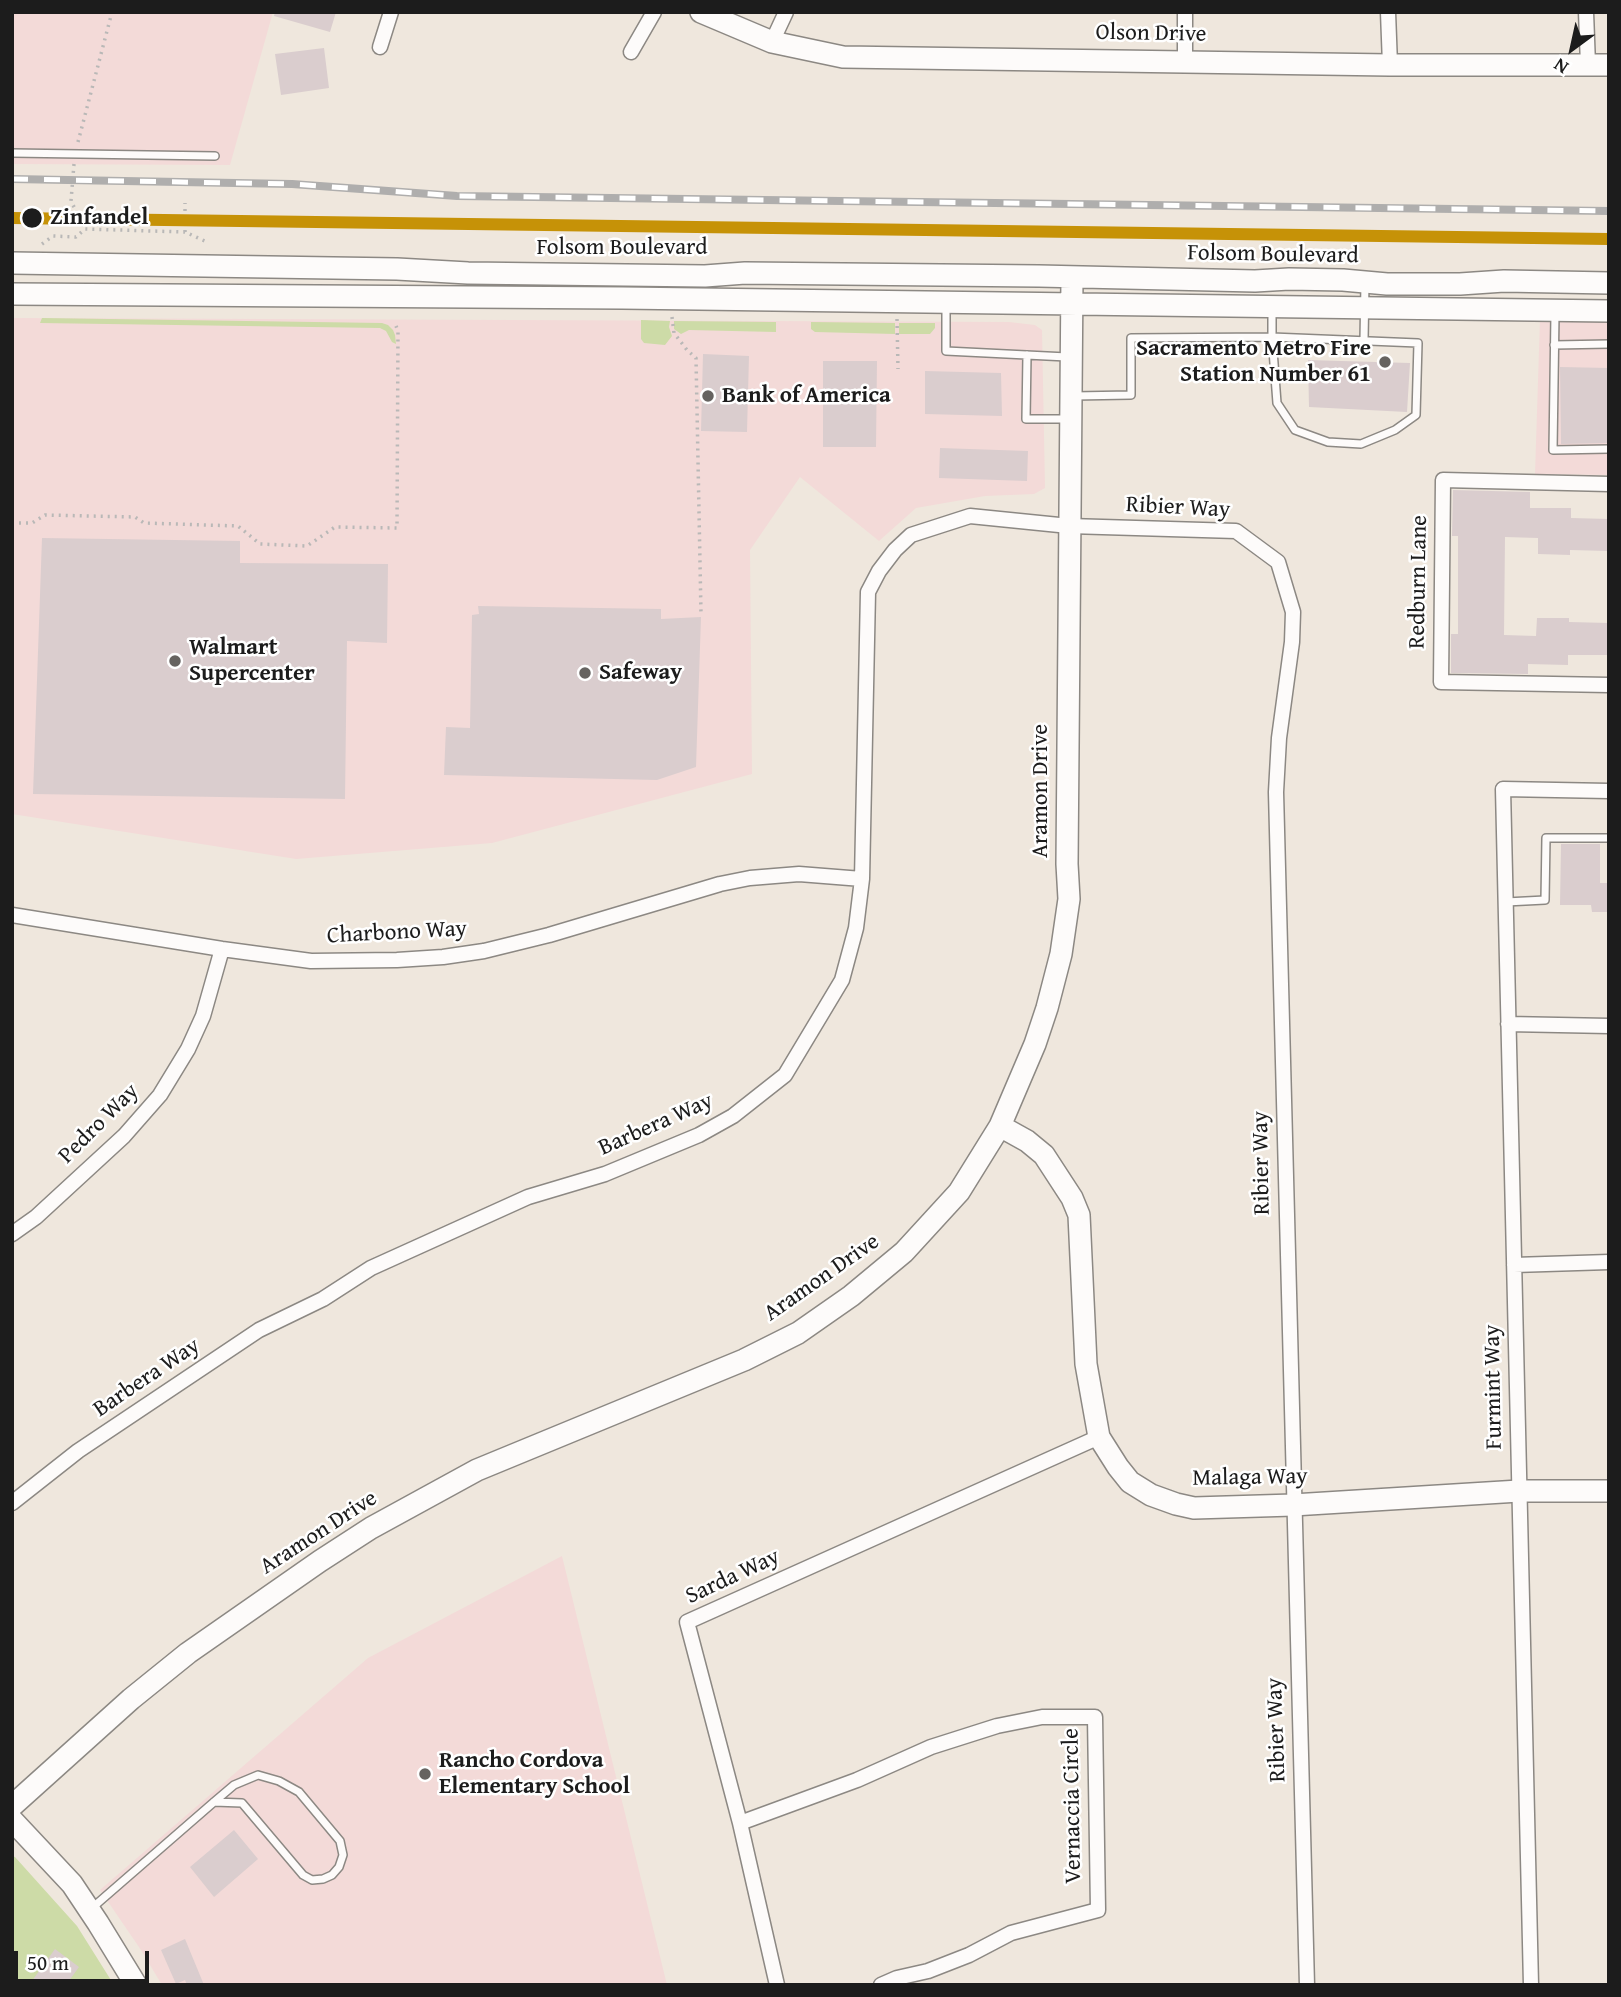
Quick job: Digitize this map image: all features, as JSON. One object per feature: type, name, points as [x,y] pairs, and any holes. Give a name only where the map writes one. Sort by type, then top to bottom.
[{"type":"street","points":[[380,47],[391,12]]},
{"type":"street","points":[[631,52],[654,12]]},
{"type":"street","name":"Olson Drive","points":[[701,12],[772,42],[843,57],[1390,65],[1598,65]]},
{"type":"street","points":[[772,42],[786,12]]},
{"type":"street","points":[[1185,12],[1185,61]]},
{"type":"street","points":[[1388,12],[1390,65]]},
{"type":"street","points":[[1586,12],[1598,65]]},
{"type":"street","name":"Folsom Boulevard","points":[[12,263],[607,275],[705,276],[758,273],[1255,281],[1289,279],[1460,284],[1504,281],[1609,283]]},
{"type":"street","name":"Aramon Drive","points":[[12,1806],[121,1708],[188,1653],[320,1561],[371,1528],[477,1470],[744,1360],[798,1333],[851,1296],[904,1252],[959,1192],[1000,1126],[1035,1044],[1061,954],[1069,899],[1066,864],[1072,277]]},
{"type":"street","points":[[12,294],[946,301],[1609,311]]},
{"type":"street","name":"Redburn Lane","points":[[1609,484],[1443,480],[1441,682],[1609,685]]},
{"type":"street","name":"Barbera Way","points":[[12,1503],[78,1451],[259,1330],[323,1299],[371,1268],[528,1197],[605,1174],[699,1135],[733,1116],[785,1075],[842,980],[856,929],[862,879],[868,592],[879,571],[911,535],[970,516],[1069,526]]},
{"type":"street","name":"Ribier Way","points":[[1069,526],[1236,531],[1278,562],[1293,612],[1276,792],[1307,1985]]},
{"type":"street","name":"Furmint Way","points":[[1531,1985],[1503,789],[1609,791]]},
{"type":"street","name":"Charbono Way","points":[[12,915],[310,961],[397,960],[484,951],[549,935],[720,884],[750,878],[799,874],[862,879]]},
{"type":"street","name":"Pedro Way","points":[[12,1234],[36,1217],[124,1136],[160,1095],[188,1049],[203,1016],[222,949]]},
{"type":"street","points":[[1508,1024],[1609,1026]]},
{"type":"street","name":"Malaga Way","points":[[1000,1126],[1027,1141],[1044,1155],[1072,1198],[1079,1215],[1086,1364],[1099,1437],[1130,1482],[1151,1494],[1194,1508],[1293,1505],[1520,1491],[1609,1492]]},
{"type":"street","points":[[1514,1265],[1609,1262]]},
{"type":"street","name":"Sarda Way","points":[[777,1985],[740,1824],[687,1622],[1099,1437]]},
{"type":"street","name":"Vernaccia Circle","points":[[740,1824],[858,1780],[931,1747],[986,1730],[1042,1717],[1095,1717],[1098,1910],[1011,1933],[969,1955],[881,1985]]},
{"type":"street","points":[[12,1821],[72,1884],[136,1985]]},
{"type":"lane","points":[[12,153],[215,156]]},
{"type":"lane","points":[[1364,340],[1365,282]]},
{"type":"lane","points":[[946,301],[946,351],[1071,358]]},
{"type":"lane","points":[[1070,396],[1131,396],[1131,338],[1272,337],[1418,342],[1416,415],[1395,430],[1361,444],[1328,442],[1295,430],[1277,403],[1272,337],[1272,305]]},
{"type":"lane","points":[[1555,310],[1553,450],[1609,449]]},
{"type":"lane","points":[[1555,345],[1609,344]]},
{"type":"lane","points":[[1027,355],[1026,419],[1070,419]]},
{"type":"lane","points":[[1506,902],[1545,900],[1546,838],[1609,838]]},
{"type":"lane","points":[[89,1911],[214,1802],[234,1785],[258,1775],[279,1781],[299,1792],[340,1841],[343,1855],[339,1867],[332,1875],[312,1880],[303,1875],[242,1803],[214,1802]]},
{"type":"path","points":[[86,229],[71,201],[76,154],[111,12]]},
{"type":"path","points":[[185,203],[185,232]]},
{"type":"path","points":[[39,246],[53,236],[76,237],[86,229],[185,232],[207,242]]},
{"type":"path","points":[[672,315],[674,333],[696,358],[701,614]]},
{"type":"path","points":[[897,317],[898,369]]},
{"type":"path","points":[[12,523],[32,523],[45,515],[135,516],[144,523],[238,526],[260,544],[307,546],[335,527],[397,528],[399,358],[396,326]]},
{"type":"shaded area","points":[[12,12],[273,12],[230,165],[12,164]]},
{"type":"shaded area","points":[[12,318],[1009,322],[1035,325],[1042,330],[1045,488],[1034,494],[985,496],[916,508],[879,541],[800,477],[750,550],[752,774],[492,843],[296,859],[12,814]]},
{"type":"shaded area","points":[[1540,319],[1609,321],[1609,475],[1535,474]]},
{"type":"shaded area","name":"Rancho Cordova Elementary School","points":[[562,1556],[667,1985],[162,1985],[100,1890],[368,1658]]},
{"type":"green space","points":[[42,318],[382,323],[393,330],[396,344],[386,331],[380,328],[40,323]]},
{"type":"green space","points":[[641,320],[670,321],[672,336],[665,345],[644,343],[641,339]]},
{"type":"green space","points":[[674,321],[776,322],[776,332],[689,330],[681,334],[674,329]]},
{"type":"green space","points":[[811,322],[895,323],[895,334],[815,332],[811,329]]},
{"type":"green space","points":[[899,323],[935,323],[935,328],[930,334],[899,334]]},
{"type":"green space","points":[[12,1856],[77,1926],[114,1985],[12,1985]]},
{"type":"building","points":[[275,12],[336,12],[330,32],[274,16]]},
{"type":"building","points":[[324,48],[329,88],[281,95],[275,54]]},
{"type":"building","points":[[703,354],[749,356],[747,432],[701,431]]},
{"type":"building","points":[[1308,360],[1410,363],[1407,412],[1309,407]]},
{"type":"building","points":[[823,361],[877,361],[876,447],[823,447]]},
{"type":"building","points":[[1560,367],[1609,368],[1609,443],[1561,444]]},
{"type":"building","points":[[925,371],[1001,373],[1002,416],[925,414]]},
{"type":"building","points":[[940,448],[1028,451],[1027,481],[939,478]]},
{"type":"building","points":[[1453,490],[1530,492],[1530,508],[1571,508],[1571,518],[1609,519],[1609,551],[1570,550],[1570,555],[1538,554],[1538,538],[1505,537],[1504,635],[1536,636],[1537,618],[1569,618],[1569,622],[1609,623],[1609,655],[1568,655],[1568,665],[1528,664],[1528,674],[1451,673],[1451,634],[1458,634],[1458,536],[1452,536]]},
{"type":"building","points":[[42,538],[240,541],[240,563],[388,564],[387,643],[347,641],[345,799],[33,794]]},
{"type":"building","name":"Safeway","points":[[478,606],[661,609],[661,619],[701,617],[696,767],[657,780],[444,775],[446,727],[470,728],[472,615],[479,614]]},
{"type":"building","points":[[1561,844],[1600,844],[1600,883],[1609,883],[1609,912],[1592,912],[1591,905],[1560,905]]},
{"type":"building","points":[[234,1830],[258,1859],[214,1897],[190,1867]]},
{"type":"building","points":[[185,1939],[204,1985],[187,1985],[185,1980],[176,1984],[161,1950]]},
{"type":"building","points":[[55,1949],[79,1967],[66,1985],[29,1985]]},
{"type":"railway","points":[[12,179],[292,184],[457,196],[1609,211]]},
{"type":"transit line","points":[[12,218],[1609,239]]},
{"type":"place","name":"Zinfandel","points":[[32,218]]},
{"type":"place","name":"Sacramento Metro Fire Station Number 61","points":[[1385,362]]},
{"type":"place","name":"Bank of America","points":[[708,396]]},
{"type":"place","name":"Walmart Supercenter","points":[[175,661]]},
{"type":"place","name":"Safeway","points":[[585,673]]},
{"type":"place","name":"Rancho Cordova Elementary School","points":[[425,1774]]}]
